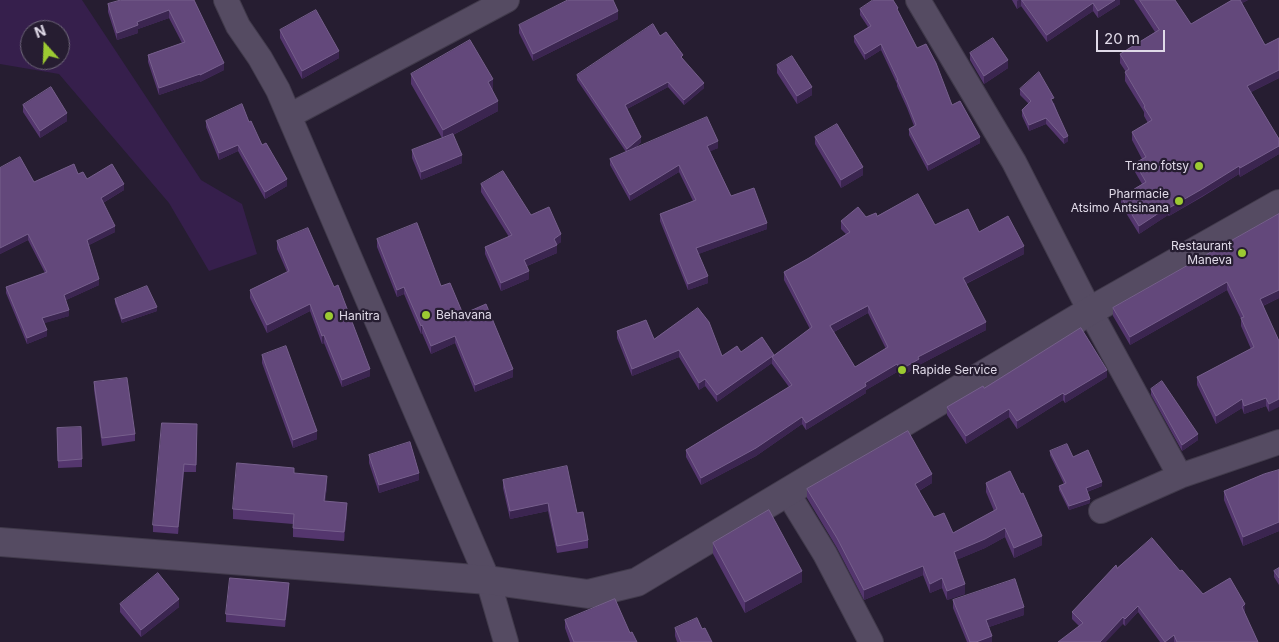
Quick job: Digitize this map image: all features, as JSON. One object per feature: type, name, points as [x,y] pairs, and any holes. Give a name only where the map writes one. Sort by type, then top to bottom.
[{"type":"main road","points":[[0,542],[488,580],[588,594],[637,582],[1090,311],[1279,204]]},
{"type":"street","points":[[226,0],[238,26],[260,58],[278,90],[488,580],[506,642]]},
{"type":"street","points":[[289,116],[507,0]]},
{"type":"street","points":[[918,0],[1014,162],[1090,311],[1180,476]]},
{"type":"street","points":[[1100,511],[1180,476],[1279,442]]},
{"type":"street","points":[[787,492],[825,554],[871,642]]},
{"type":"shaded area","points":[[0,0],[82,0],[201,180],[242,204],[257,254],[209,271],[169,203],[59,74],[35,70],[70,70],[70,20],[20,20],[20,67],[0,64]]},
{"type":"building","points":[[121,0],[194,0],[224,63],[200,75],[159,88],[148,55],[185,42],[169,10],[137,22],[138,25],[117,33],[108,4]]},
{"type":"building","points":[[568,0],[613,0],[618,11],[533,54],[519,25]]},
{"type":"building","points":[[873,0],[893,0],[917,48],[926,44],[936,63],[952,105],[960,101],[980,137],[928,165],[909,129],[916,125],[881,44],[865,54],[854,36],[871,26],[860,9]]},
{"type":"building","points":[[1022,0],[1115,0],[1098,11],[1093,3],[1047,35]]},
{"type":"building","points":[[1140,0],[1175,0],[1191,24],[1232,0],[1240,0],[1265,45],[1279,38],[1279,70],[1247,86],[1279,139],[1279,146],[1240,168],[1239,166],[1139,226],[1121,197],[1146,182],[1135,163],[1146,157],[1132,132],[1152,120],[1125,72],[1129,69],[1120,54],[1159,30]]},
{"type":"building","points":[[316,10],[339,51],[302,71],[280,30]]},
{"type":"building","points":[[653,24],[660,36],[666,32],[683,55],[681,57],[704,83],[684,100],[668,82],[625,105],[641,137],[627,149],[577,75]]},
{"type":"building","points":[[993,38],[1008,60],[984,76],[970,53]]},
{"type":"building","points":[[470,40],[493,79],[488,82],[498,101],[443,130],[411,74]]},
{"type":"building","points":[[792,56],[812,87],[797,96],[777,65]]},
{"type":"building","points":[[1039,72],[1054,98],[1051,99],[1068,136],[1064,138],[1046,118],[1029,125],[1022,110],[1031,101],[1020,89]]},
{"type":"building","points":[[51,87],[67,113],[40,131],[23,105]]},
{"type":"building","points":[[242,104],[249,122],[251,121],[262,145],[266,143],[287,179],[265,192],[238,145],[219,153],[206,121]]},
{"type":"building","points":[[707,117],[718,141],[707,146],[731,196],[754,188],[767,223],[696,248],[708,276],[688,284],[660,214],[696,200],[679,165],[630,195],[610,159]]},
{"type":"building","points":[[837,124],[863,167],[841,180],[815,137]]},
{"type":"building","points":[[453,134],[462,155],[421,172],[412,150]]},
{"type":"building","points":[[20,157],[34,182],[74,164],[78,174],[83,172],[87,179],[112,164],[124,184],[101,198],[115,226],[87,240],[99,279],[64,295],[69,310],[42,318],[47,330],[27,338],[6,287],[47,272],[28,234],[0,248],[0,168]]},
{"type":"building","points":[[503,171],[531,215],[549,207],[561,234],[554,239],[557,245],[524,260],[529,271],[501,283],[485,247],[512,235],[481,184]]},
{"type":"building","points":[[918,194],[935,225],[968,209],[979,232],[1008,216],[1024,246],[963,278],[986,322],[918,357],[919,359],[900,370],[897,364],[865,383],[866,386],[806,423],[802,417],[756,448],[701,478],[686,450],[792,385],[772,357],[812,327],[784,272],[850,232],[841,221],[858,207],[866,217],[876,213],[877,216]],"holes":[[[868,306],[888,347],[855,367],[830,326]]]},
{"type":"building","points":[[1279,214],[1279,290],[1260,299],[1279,341],[1279,399],[1269,404],[1266,398],[1244,406],[1242,399],[1216,416],[1197,377],[1254,347],[1241,318],[1244,317],[1227,282],[1130,337],[1113,308]]},
{"type":"building","points":[[417,223],[441,286],[450,283],[463,314],[486,304],[513,369],[475,385],[455,336],[431,346],[404,287],[397,290],[377,239]]},
{"type":"building","points":[[308,228],[334,287],[338,285],[370,369],[342,380],[310,304],[267,325],[250,290],[289,271],[277,241]]},
{"type":"building","points":[[147,286],[157,307],[122,319],[115,299]]},
{"type":"building","points":[[698,308],[709,322],[722,356],[737,346],[741,352],[762,337],[774,355],[717,395],[705,379],[699,383],[679,350],[632,369],[617,331],[646,320],[654,339]]},
{"type":"building","points":[[1081,328],[1107,370],[1065,395],[1063,393],[1017,421],[1009,409],[966,436],[947,407],[983,386],[984,388]]},
{"type":"building","points":[[286,346],[317,431],[293,440],[262,355]]},
{"type":"building","points":[[127,378],[135,434],[102,438],[94,382]]},
{"type":"building","points":[[1162,381],[1198,434],[1182,445],[1151,389]]},
{"type":"building","points":[[162,423],[197,424],[196,465],[184,464],[178,527],[153,525]]},
{"type":"building","points":[[81,427],[82,459],[58,461],[57,428]]},
{"type":"building","points":[[908,431],[932,474],[915,484],[934,517],[944,513],[953,533],[997,509],[986,483],[1010,471],[1021,494],[1023,493],[1042,536],[1014,548],[1005,528],[954,552],[965,584],[947,591],[942,578],[930,584],[923,566],[864,590],[837,538],[807,489]]},
{"type":"building","points":[[410,442],[419,473],[379,485],[369,455]]},
{"type":"building","points":[[1067,444],[1073,457],[1088,450],[1102,482],[1086,488],[1090,499],[1069,506],[1059,486],[1066,483],[1050,451]]},
{"type":"building","points":[[237,463],[294,468],[294,473],[327,476],[324,501],[347,503],[344,532],[293,528],[294,514],[233,509]]},
{"type":"building","points":[[567,466],[577,513],[583,512],[588,540],[557,546],[548,503],[510,511],[503,480]]},
{"type":"building","points":[[1279,470],[1279,522],[1243,537],[1224,491],[1264,474]]},
{"type":"building","points":[[769,510],[802,571],[745,602],[713,543]]},
{"type":"building","points":[[1152,538],[1180,571],[1182,570],[1203,594],[1230,578],[1245,604],[1242,607],[1258,642],[1177,642],[1174,635],[1165,642],[1138,606],[1125,619],[1123,617],[1100,642],[1058,642],[1083,623],[1072,612],[1116,565],[1117,568]]},
{"type":"building","points":[[1279,568],[1279,578],[1274,571]]},
{"type":"building","points":[[158,573],[179,599],[141,630],[120,604]]},
{"type":"building","points":[[230,578],[289,583],[285,620],[226,614]]},
{"type":"building","points":[[1015,579],[1024,607],[986,620],[992,636],[976,642],[970,642],[953,600]]},
{"type":"building","points":[[615,599],[630,633],[632,632],[637,642],[574,642],[565,620]]},
{"type":"building","points":[[697,618],[702,629],[705,628],[712,642],[681,642],[675,628]]},
{"type":"place","name":"Trano fotsy","points":[[1199,166]]},
{"type":"place","name":"Pharmacie Atsimo Antsinana","points":[[1179,201]]},
{"type":"place","name":"Restaurant Maneva","points":[[1242,253]]},
{"type":"place","name":"Behavana","points":[[426,315]]},
{"type":"place","name":"Hanitra","points":[[329,316]]},
{"type":"place","name":"Rapide Service","points":[[902,370]]}]
